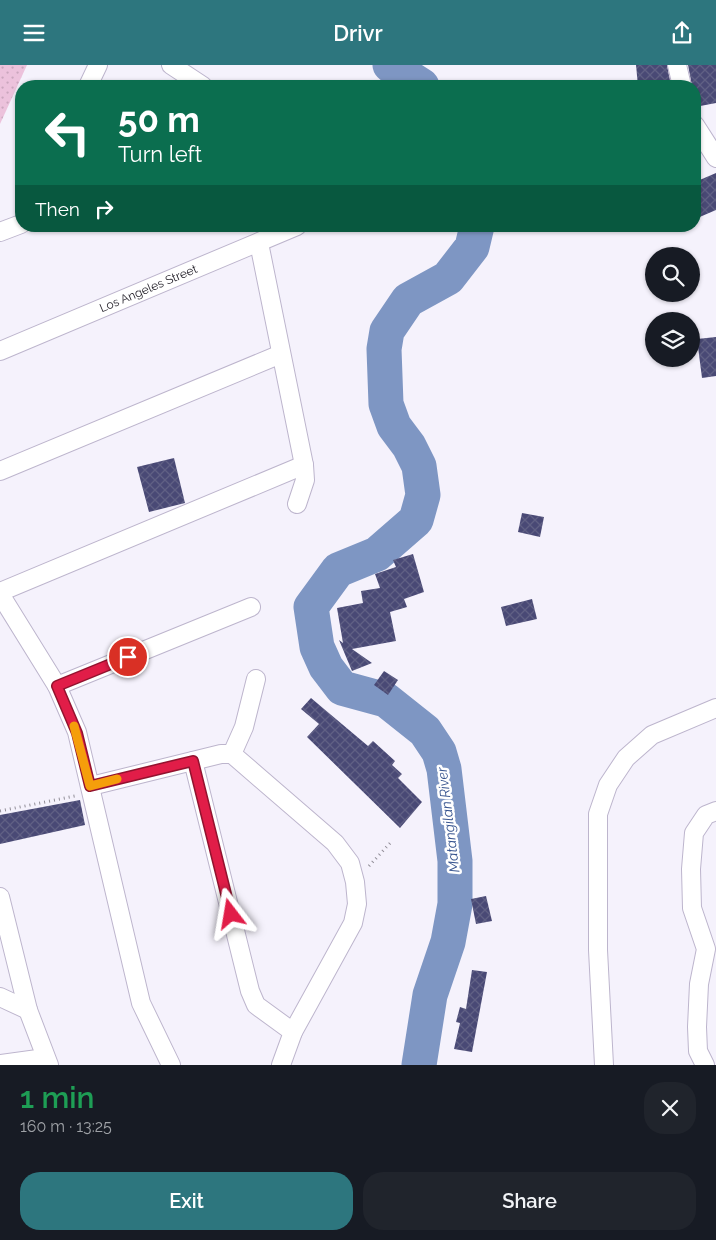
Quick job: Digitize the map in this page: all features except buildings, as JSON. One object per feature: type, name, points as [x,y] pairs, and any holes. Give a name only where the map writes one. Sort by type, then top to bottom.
[{"type":"street","points":[[91,80],[98,65]]},
{"type":"street","points":[[171,65],[195,80]]},
{"type":"street","points":[[677,65],[681,80]]},
{"type":"street","points":[[701,134],[716,158]]},
{"type":"street","points":[[0,232],[15,226]]},
{"type":"street","name":"Los Angeles Street","points":[[0,351],[284,232]]},
{"type":"street","points":[[259,243],[304,465],[305,480],[297,504]]},
{"type":"street","points":[[0,471],[281,354]]},
{"type":"street","points":[[171,1065],[141,1003],[92,789],[77,733],[57,686],[0,593],[304,465]]},
{"type":"street","points":[[57,686],[251,607]]},
{"type":"street","points":[[232,754],[244,727],[256,679]]},
{"type":"street","points":[[604,1065],[598,950],[598,814],[608,785],[626,758],[652,735],[716,709]]},
{"type":"street","points":[[92,789],[193,761],[221,754],[232,754],[335,843],[350,863],[355,882],[357,904],[353,923],[293,1032],[281,1065]]},
{"type":"street","points":[[193,761],[250,991],[256,1005],[293,1032]]},
{"type":"street","points":[[705,1065],[698,1051],[699,984],[711,954],[692,908],[690,869],[694,833],[706,815],[716,811]]},
{"type":"street","points":[[0,897],[28,1010],[47,1062],[0,1064]]},
{"type":"street","points":[[0,997],[28,1010]]},
{"type":"path","points":[[0,811],[92,789]]},
{"type":"path","points":[[355,882],[392,841]]},
{"type":"shaded area","points":[[0,65],[27,65],[20,80],[15,80],[15,91],[0,124]]},
{"type":"waterway","name":"Matangilan River","points":[[390,65],[413,80]]},
{"type":"waterway","name":"Matangilan River","points":[[419,1065],[430,995],[448,942],[455,904],[455,861],[444,769],[439,752],[425,731],[386,700],[342,688],[326,667],[317,647],[311,607],[338,570],[377,554],[416,520],[423,495],[419,466],[409,446],[394,426],[386,404],[384,349],[387,331],[408,300],[448,278],[472,247],[476,232]]},
{"type":"slow traffic","points":[[74,726],[90,786],[117,779]]},
{"type":"route","points":[[128,657],[57,686],[77,733],[90,786],[193,761],[231,914]]}]
